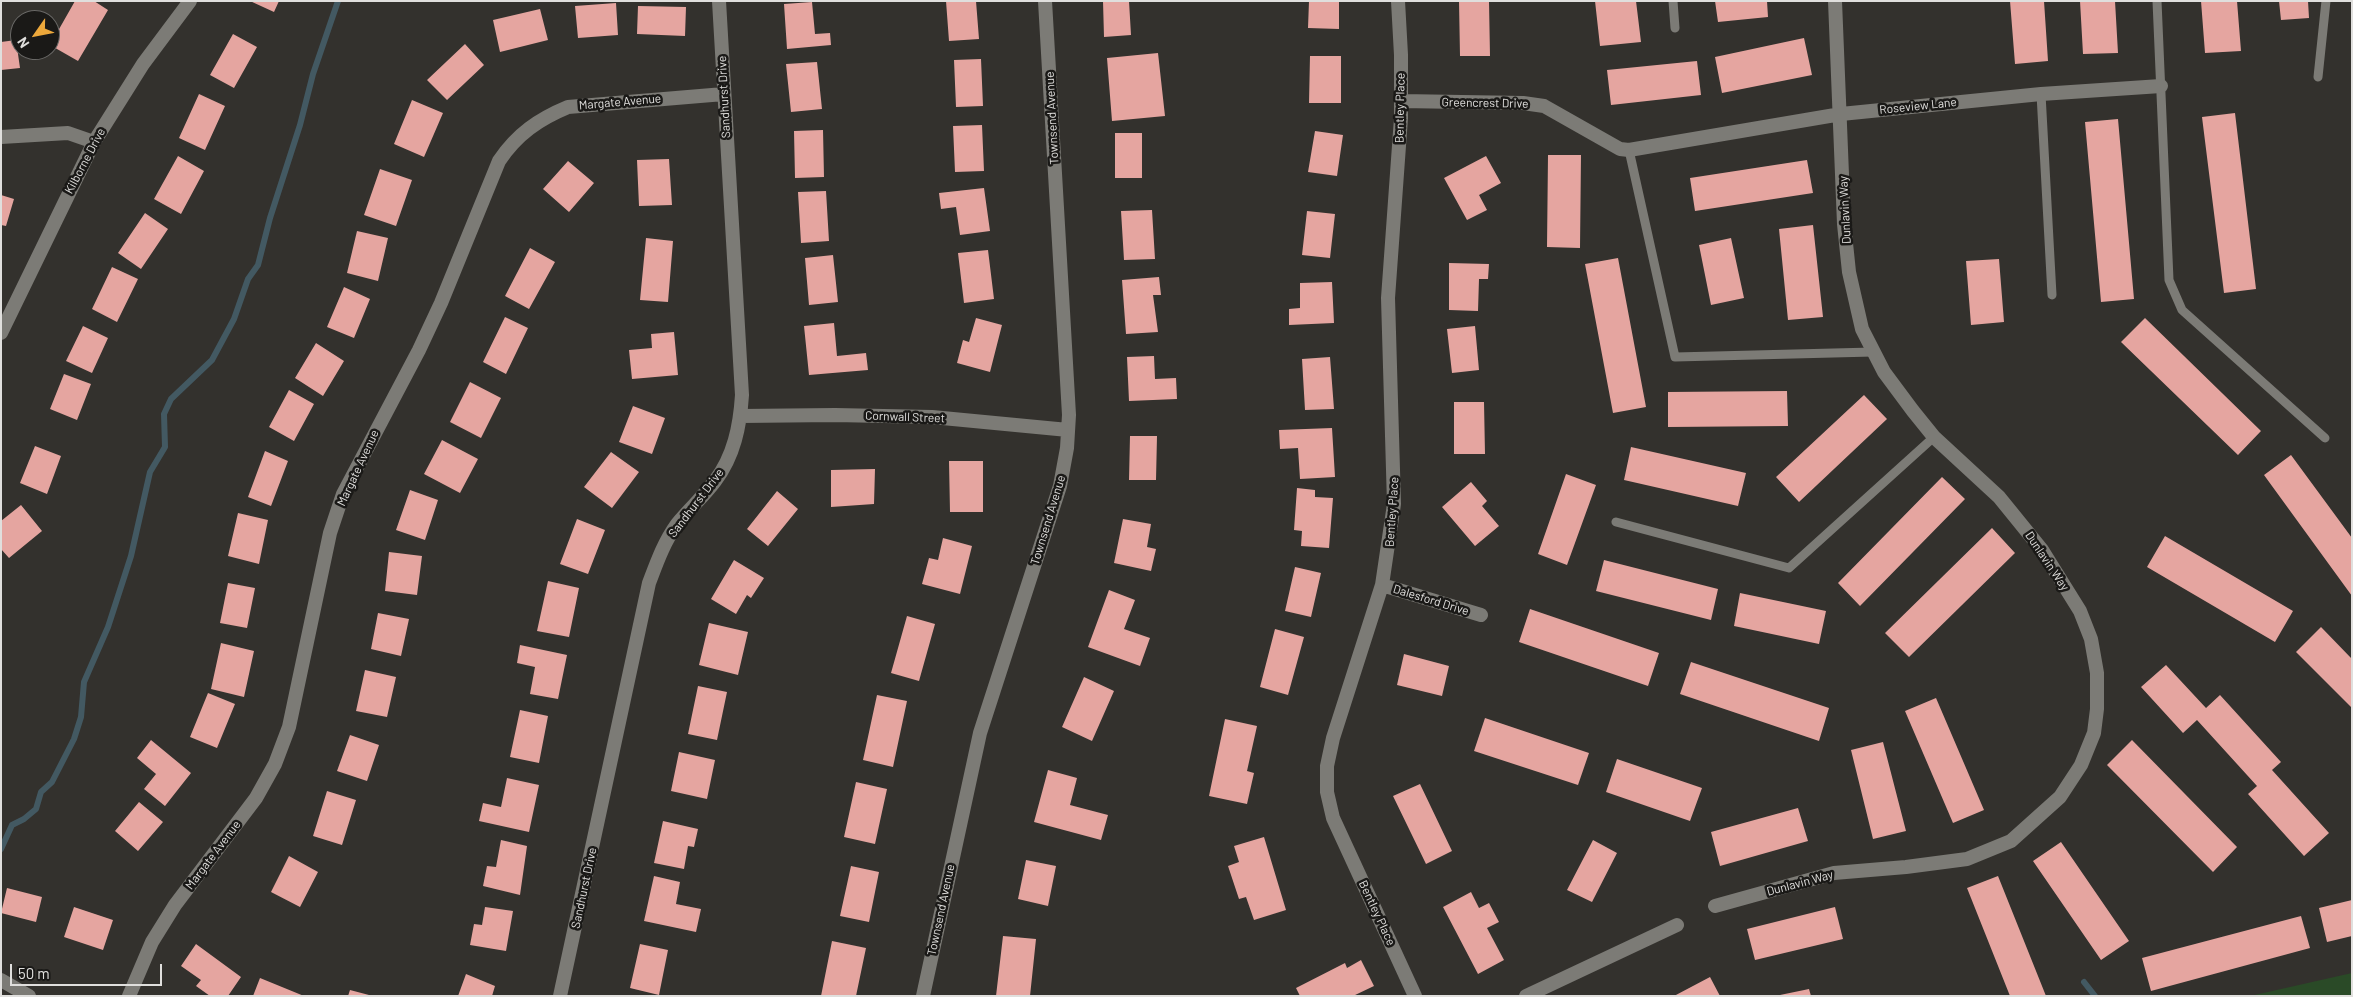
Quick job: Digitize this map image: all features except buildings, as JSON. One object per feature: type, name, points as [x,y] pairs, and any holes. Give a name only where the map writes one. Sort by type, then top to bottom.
[{"type":"street","name":"Kilborne Drive","points":[[1,333],[94,142],[143,64],[190,1]]},
{"type":"street","name":"Sandhurst Drive","points":[[560,996],[649,583],[660,553],[677,524],[715,482],[724,468],[730,455],[741,416],[742,395],[719,1]]},
{"type":"street","name":"Townsend Avenue","points":[[923,996],[976,750],[1060,486],[1068,430],[1045,1]]},
{"type":"street","name":"Bentley Place","points":[[1398,1],[1401,101],[1396,198],[1388,278],[1394,504],[1382,585],[1333,738],[1327,766],[1327,792],[1333,818],[1415,996]]},
{"type":"street","name":"Dunlavin Way","points":[[1715,906],[1834,873],[1906,868],[1967,859],[2011,841],[2060,797],[2081,765],[2094,733],[2098,705],[2098,673],[2091,638],[2080,611],[2042,550],[2020,520],[1999,497],[1934,437],[1884,372],[1862,329],[1849,272],[1844,224],[1835,1]]},
{"type":"street","name":"Roseview Lane","points":[[1629,150],[1841,114],[2041,94],[2161,86]]},
{"type":"street","name":"Margate Avenue","points":[[128,996],[142,962],[166,920],[256,798],[276,764],[289,727],[330,533],[343,494],[441,303],[499,161],[524,131],[545,116],[568,107],[724,94]]},
{"type":"street","name":"Greencrest Drive","points":[[1401,101],[1523,103],[1544,106],[1620,149],[1629,150]]},
{"type":"street","points":[[1,138],[68,133],[94,142]]},
{"type":"street","name":"Cornwall Street","points":[[741,416],[835,415],[932,418],[1068,430]]},
{"type":"street","name":"Dalesford Drive","points":[[1382,585],[1481,615]]},
{"type":"street","points":[[1526,996],[1677,925]]},
{"type":"street","points":[[1,980],[29,996]]},
{"type":"lane","points":[[1673,1],[1674,28]]},
{"type":"lane","points":[[2157,1],[2170,280],[2182,310],[2325,438]]},
{"type":"lane","points":[[2318,77],[2326,1]]},
{"type":"lane","points":[[2041,94],[2052,295]]},
{"type":"lane","points":[[1629,150],[1675,357],[1873,352]]},
{"type":"lane","points":[[1616,522],[1789,568],[1934,437]]},
{"type":"green space","points":[[2352,973],[2352,996],[2250,996]]},
{"type":"waterway","points":[[1,849],[12,825],[24,819],[36,809],[41,792],[52,782],[74,739],[81,717],[84,682],[108,627],[131,556],[150,472],[165,447],[164,414],[171,399],[212,360],[234,319],[248,279],[258,265],[270,218],[300,125],[313,74],[338,1]]},
{"type":"waterway","points":[[2084,982],[2095,996]]}]
